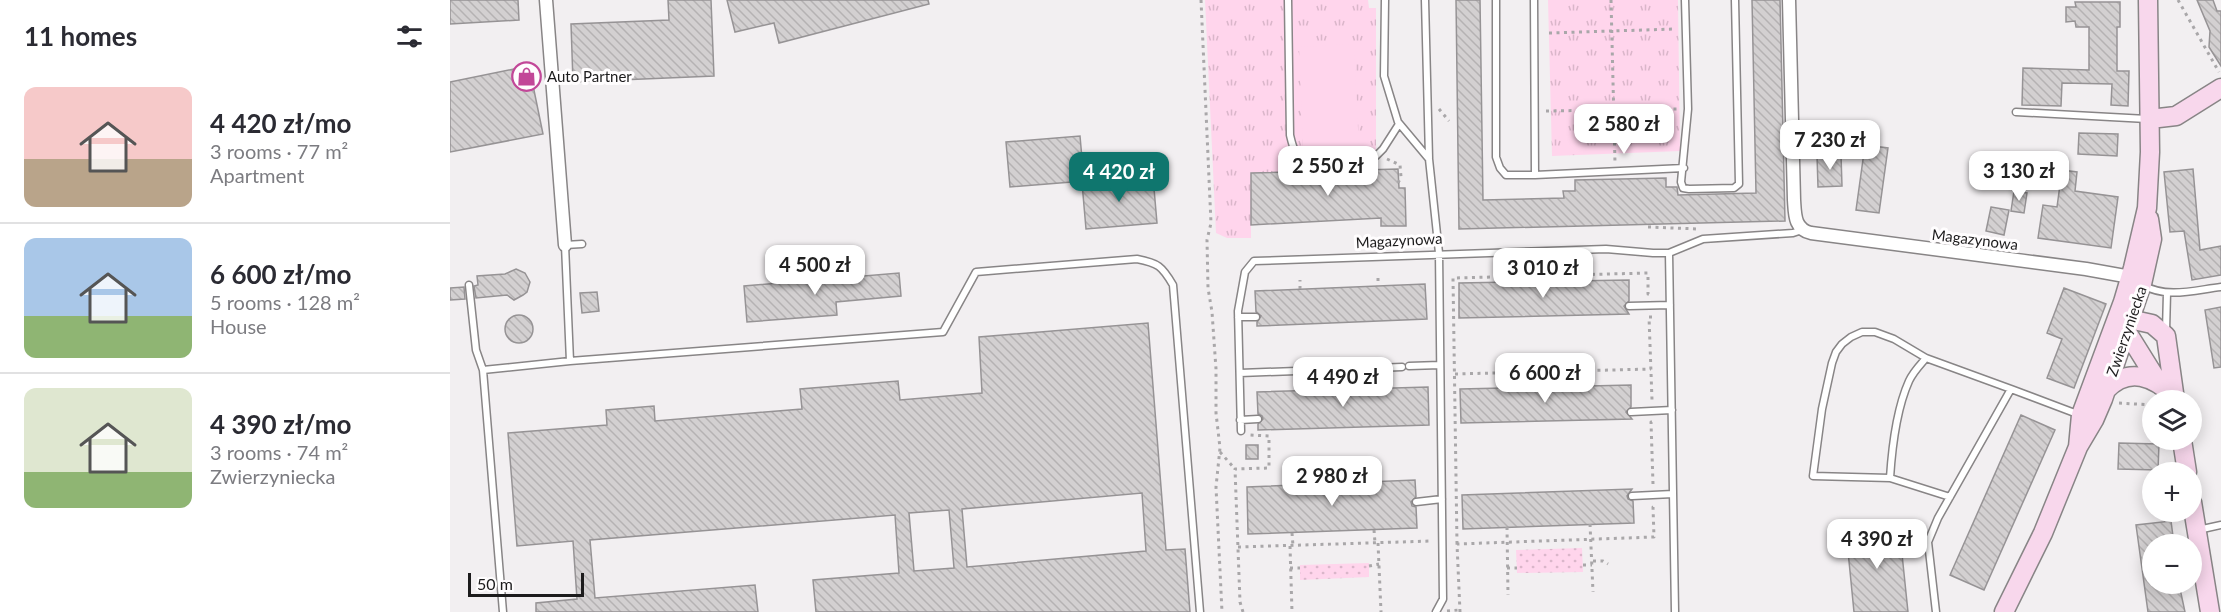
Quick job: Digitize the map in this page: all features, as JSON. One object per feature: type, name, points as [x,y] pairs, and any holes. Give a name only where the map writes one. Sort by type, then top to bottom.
[{"type":"street","points":[[546,0],[565,245]]},
{"type":"street","points":[[1789,0],[1794,200],[1795,217],[1802,230]]},
{"type":"street","name":"Zwierzyniecka","points":[[2088,418],[2109,396],[2125,322],[2137,281],[2147,208],[2150,119],[2148,0]]},
{"type":"street","points":[[2150,119],[2176,116],[2220,80]]},
{"type":"street","name":"Magazynowa","points":[[1802,230],[2086,269],[2137,281]]},
{"type":"street","points":[[2125,322],[2152,324],[2166,336],[2174,390]]},
{"type":"street","points":[[2125,322],[2160,385]]},
{"type":"street","name":"Zwierzyniecka","points":[[2004,612],[2043,533],[2125,322]]},
{"type":"street","points":[[2109,396],[2114,382],[2127,376],[2149,379],[2165,390]]},
{"type":"street","points":[[2195,522],[2210,612]]},
{"type":"lane","points":[[1288,0],[1290,135],[1293,150],[1298,156],[1307,160],[1376,156],[1399,124]]},
{"type":"lane","points":[[1385,0],[1384,76],[1399,124],[1429,159]]},
{"type":"lane","points":[[1425,0],[1429,159],[1439,253],[1443,598],[1436,612]]},
{"type":"lane","points":[[1496,0],[1496,157],[1500,168],[1506,175],[1684,168]]},
{"type":"lane","points":[[1534,0],[1535,175]]},
{"type":"lane","points":[[1685,0],[1688,109],[1681,182],[1683,188],[1689,189],[1734,188],[1739,184],[1735,0]]},
{"type":"lane","points":[[2016,112],[2150,119]]},
{"type":"lane","name":"Magazynowa","points":[[1238,317],[1245,272],[1250,264],[1258,260],[1323,260],[1439,253],[1606,249],[1669,253],[1703,239],[1793,233],[1802,230]]},
{"type":"lane","points":[[570,361],[565,245],[582,244]]},
{"type":"lane","points":[[1669,253],[1675,611]]},
{"type":"lane","points":[[483,370],[570,361],[944,332],[976,272],[1137,260],[1153,262],[1164,270],[1173,285],[1200,612]]},
{"type":"lane","points":[[2137,281],[2149,288],[2167,292],[2221,286]]},
{"type":"lane","points":[[469,285],[476,350],[483,370],[503,612]]},
{"type":"lane","points":[[2166,336],[2167,292]]},
{"type":"lane","points":[[1629,306],[1670,305]]},
{"type":"lane","points":[[1241,431],[1238,317],[1256,317]]},
{"type":"lane","points":[[1950,497],[1890,478],[1813,476],[1822,409],[1832,363],[1836,352],[1851,337],[1862,332],[1875,332],[1894,339],[1926,358],[2088,418]]},
{"type":"lane","points":[[1890,478],[1892,454],[1904,396],[1910,380],[1926,358]]},
{"type":"lane","points":[[1240,373],[1440,365]]},
{"type":"lane","points":[[1936,612],[1928,542],[1950,497],[2011,389]]},
{"type":"lane","points":[[1631,412],[1671,410]]},
{"type":"lane","points":[[1240,420],[1258,419]]},
{"type":"lane","points":[[1632,496],[1673,494]]},
{"type":"lane","points":[[1416,502],[1442,499]]},
{"type":"lane","points":[[2196,531],[2221,525]]},
{"type":"path","points":[[1202,0],[1211,223],[1207,240],[1208,288],[1215,346],[1216,413],[1220,452],[1216,487],[1222,612]]},
{"type":"path","points":[[1611,0],[1615,171]]},
{"type":"path","points":[[2178,0],[2220,80]]},
{"type":"path","points":[[1549,33],[1686,29]]},
{"type":"path","points":[[1535,112],[1688,109]]},
{"type":"path","points":[[1376,156],[1400,165],[1401,177],[1398,183]]},
{"type":"path","points":[[1648,227],[1708,228]]},
{"type":"path","points":[[1460,612],[1453,278],[1648,273],[1648,294],[1659,294]]},
{"type":"path","points":[[1585,274],[1585,283]]},
{"type":"path","points":[[1496,277],[1496,282]]},
{"type":"path","points":[[1378,278],[1378,286]]},
{"type":"path","points":[[1300,280],[1300,289]]},
{"type":"path","points":[[1660,317],[1649,317],[1651,400],[1661,400]]},
{"type":"path","points":[[1454,374],[1651,369]]},
{"type":"path","points":[[1586,370],[1587,386]]},
{"type":"path","points":[[1502,373],[1503,388]]},
{"type":"path","points":[[1382,376],[1383,388]]},
{"type":"path","points":[[1300,378],[1300,390]]},
{"type":"path","points":[[2109,396],[2142,403]]},
{"type":"path","points":[[1662,421],[1652,422],[1652,484],[1663,484]]},
{"type":"path","points":[[1235,469],[1269,468],[1269,436],[1250,436],[1249,427]]},
{"type":"path","points":[[1220,452],[1235,469],[1240,603],[1243,612]]},
{"type":"path","points":[[1457,544],[1654,537],[1653,507],[1663,506]]},
{"type":"path","points":[[1590,524],[1593,592]]},
{"type":"path","points":[[1507,527],[1508,595]]},
{"type":"path","points":[[1374,530],[1379,564],[1381,612]]},
{"type":"path","points":[[1292,533],[1290,568],[1292,612]]},
{"type":"path","points":[[1237,547],[1434,541]]},
{"type":"path","points":[[1583,565],[1603,561],[1608,564]]},
{"type":"path","points":[[1369,566],[1379,564]]},
{"type":"path","points":[[1290,568],[1300,568]]},
{"type":"path","points":[[1507,568],[1517,568]]},
{"type":"green space","points":[[1205,0],[1368,0],[1369,8],[1376,8],[1374,170],[1251,173],[1251,238],[1227,238],[1216,233]]},
{"type":"green space","points":[[1548,0],[1678,0],[1680,151],[1552,156]]},
{"type":"green space","points":[[1354,44],[1359,149],[1303,152],[1299,47]]},
{"type":"green space","points":[[1582,548],[1583,572],[1517,573],[1516,550]]},
{"type":"green space","points":[[1369,563],[1369,577],[1300,580],[1300,565]]},
{"type":"building","points":[[450,0],[518,0],[519,20],[450,24]]},
{"type":"building","points":[[668,0],[711,0],[714,76],[573,82],[571,24],[669,20]]},
{"type":"building","points":[[727,0],[928,0],[929,4],[779,43],[774,23],[735,32]]},
{"type":"building","points":[[1456,0],[1480,0],[1483,200],[1564,198],[1563,191],[1575,191],[1575,180],[1666,178],[1666,187],[1677,187],[1678,195],[1756,193],[1752,0],[1780,0],[1785,221],[1459,229]]},
{"type":"building","points":[[2197,0],[2213,0],[2217,11],[2221,11],[2221,66],[2209,47],[2210,31]]},
{"type":"building","points":[[2075,2],[2120,2],[2120,27],[2117,27],[2117,71],[2129,71],[2128,106],[2111,105],[2112,84],[2062,83],[2061,106],[2022,105],[2023,68],[2089,70],[2089,27],[2076,27],[2075,21],[2066,22],[2066,7],[2076,7]]},
{"type":"building","points":[[529,66],[543,134],[450,152],[450,82]]},
{"type":"building","points":[[2079,133],[2118,134],[2117,156],[2078,154]]},
{"type":"building","points":[[1080,136],[1084,181],[1010,187],[1006,142]]},
{"type":"building","points":[[1865,145],[1888,148],[1879,213],[1856,210]]},
{"type":"building","points":[[1841,155],[1842,186],[1818,187],[1817,156]]},
{"type":"building","points":[[1398,169],[1399,188],[1405,188],[1406,226],[1381,226],[1381,218],[1251,225],[1251,173]]},
{"type":"building","points":[[2193,169],[2200,250],[2221,246],[2221,275],[2192,280],[2184,231],[2170,232],[2164,172]]},
{"type":"building","points":[[2062,170],[2077,172],[2075,191],[2118,197],[2111,248],[2038,238],[2043,205],[2057,207]]},
{"type":"building","points":[[1153,177],[1157,223],[1086,229],[1082,183]]},
{"type":"building","points":[[2014,191],[2027,193],[2024,213],[2011,211]]},
{"type":"building","points":[[1991,207],[2009,210],[2004,235],[1986,231]]},
{"type":"building","points":[[516,269],[525,273],[530,282],[527,292],[523,295],[514,300],[507,295],[476,298],[474,286],[478,285],[477,276],[505,274]]},
{"type":"building","points":[[899,273],[901,296],[836,302],[837,315],[747,322],[744,286]]},
{"type":"building","points":[[1629,280],[1629,301],[1624,306],[1629,314],[1459,318],[1459,283]]},
{"type":"building","points":[[1425,284],[1427,319],[1257,326],[1261,316],[1256,312],[1255,291]]},
{"type":"building","points":[[464,287],[465,299],[450,300],[450,288]]},
{"type":"building","points":[[2064,288],[2106,304],[2074,388],[2047,378],[2062,339],[2047,333]]},
{"type":"building","points":[[597,292],[599,311],[582,313],[580,293]]},
{"type":"building","points":[[2221,307],[2221,367],[2214,368],[2205,310]]},
{"type":"building","points":[[519,315],[529,319],[533,329],[529,339],[519,343],[509,339],[505,329],[509,319]]},
{"type":"building","points":[[1148,323],[1166,550],[1185,549],[1190,612],[816,612],[813,580],[899,573],[895,515],[590,540],[595,598],[755,585],[758,612],[536,612],[536,603],[577,599],[573,541],[517,546],[508,433],[607,425],[606,410],[654,406],[655,421],[802,409],[800,389],[898,381],[900,400],[982,393],[979,337]],"holes":[[[1142,493],[1146,551],[967,567],[962,509]],[[949,510],[954,568],[914,571],[909,513]]]},
{"type":"building","points":[[1631,385],[1631,407],[1626,412],[1632,419],[1461,423],[1460,389]]},
{"type":"building","points":[[1428,387],[1429,425],[1258,430],[1258,424],[1263,419],[1258,414],[1257,392]]},
{"type":"building","points":[[2021,415],[2055,430],[1984,590],[1950,575]]},
{"type":"building","points":[[2119,443],[2142,444],[2142,450],[2159,450],[2158,462],[2142,462],[2142,470],[2118,469]]},
{"type":"building","points":[[1246,445],[1258,445],[1258,459],[1246,459]]},
{"type":"building","points":[[1415,480],[1416,497],[1411,502],[1412,506],[1416,507],[1417,528],[1248,534],[1247,487]]},
{"type":"building","points":[[1632,489],[1627,496],[1633,501],[1634,523],[1463,529],[1462,495]]},
{"type":"building","points":[[2171,522],[2173,534],[2142,534],[2142,568],[2136,525]]},
{"type":"building","points":[[1899,525],[1908,612],[1854,612],[1846,531]]},
{"type":"building","points":[[2146,594],[2181,594],[2185,612],[2148,612]]},
{"type":"place","name":"Auto Partner","points":[[526,76]]}]
